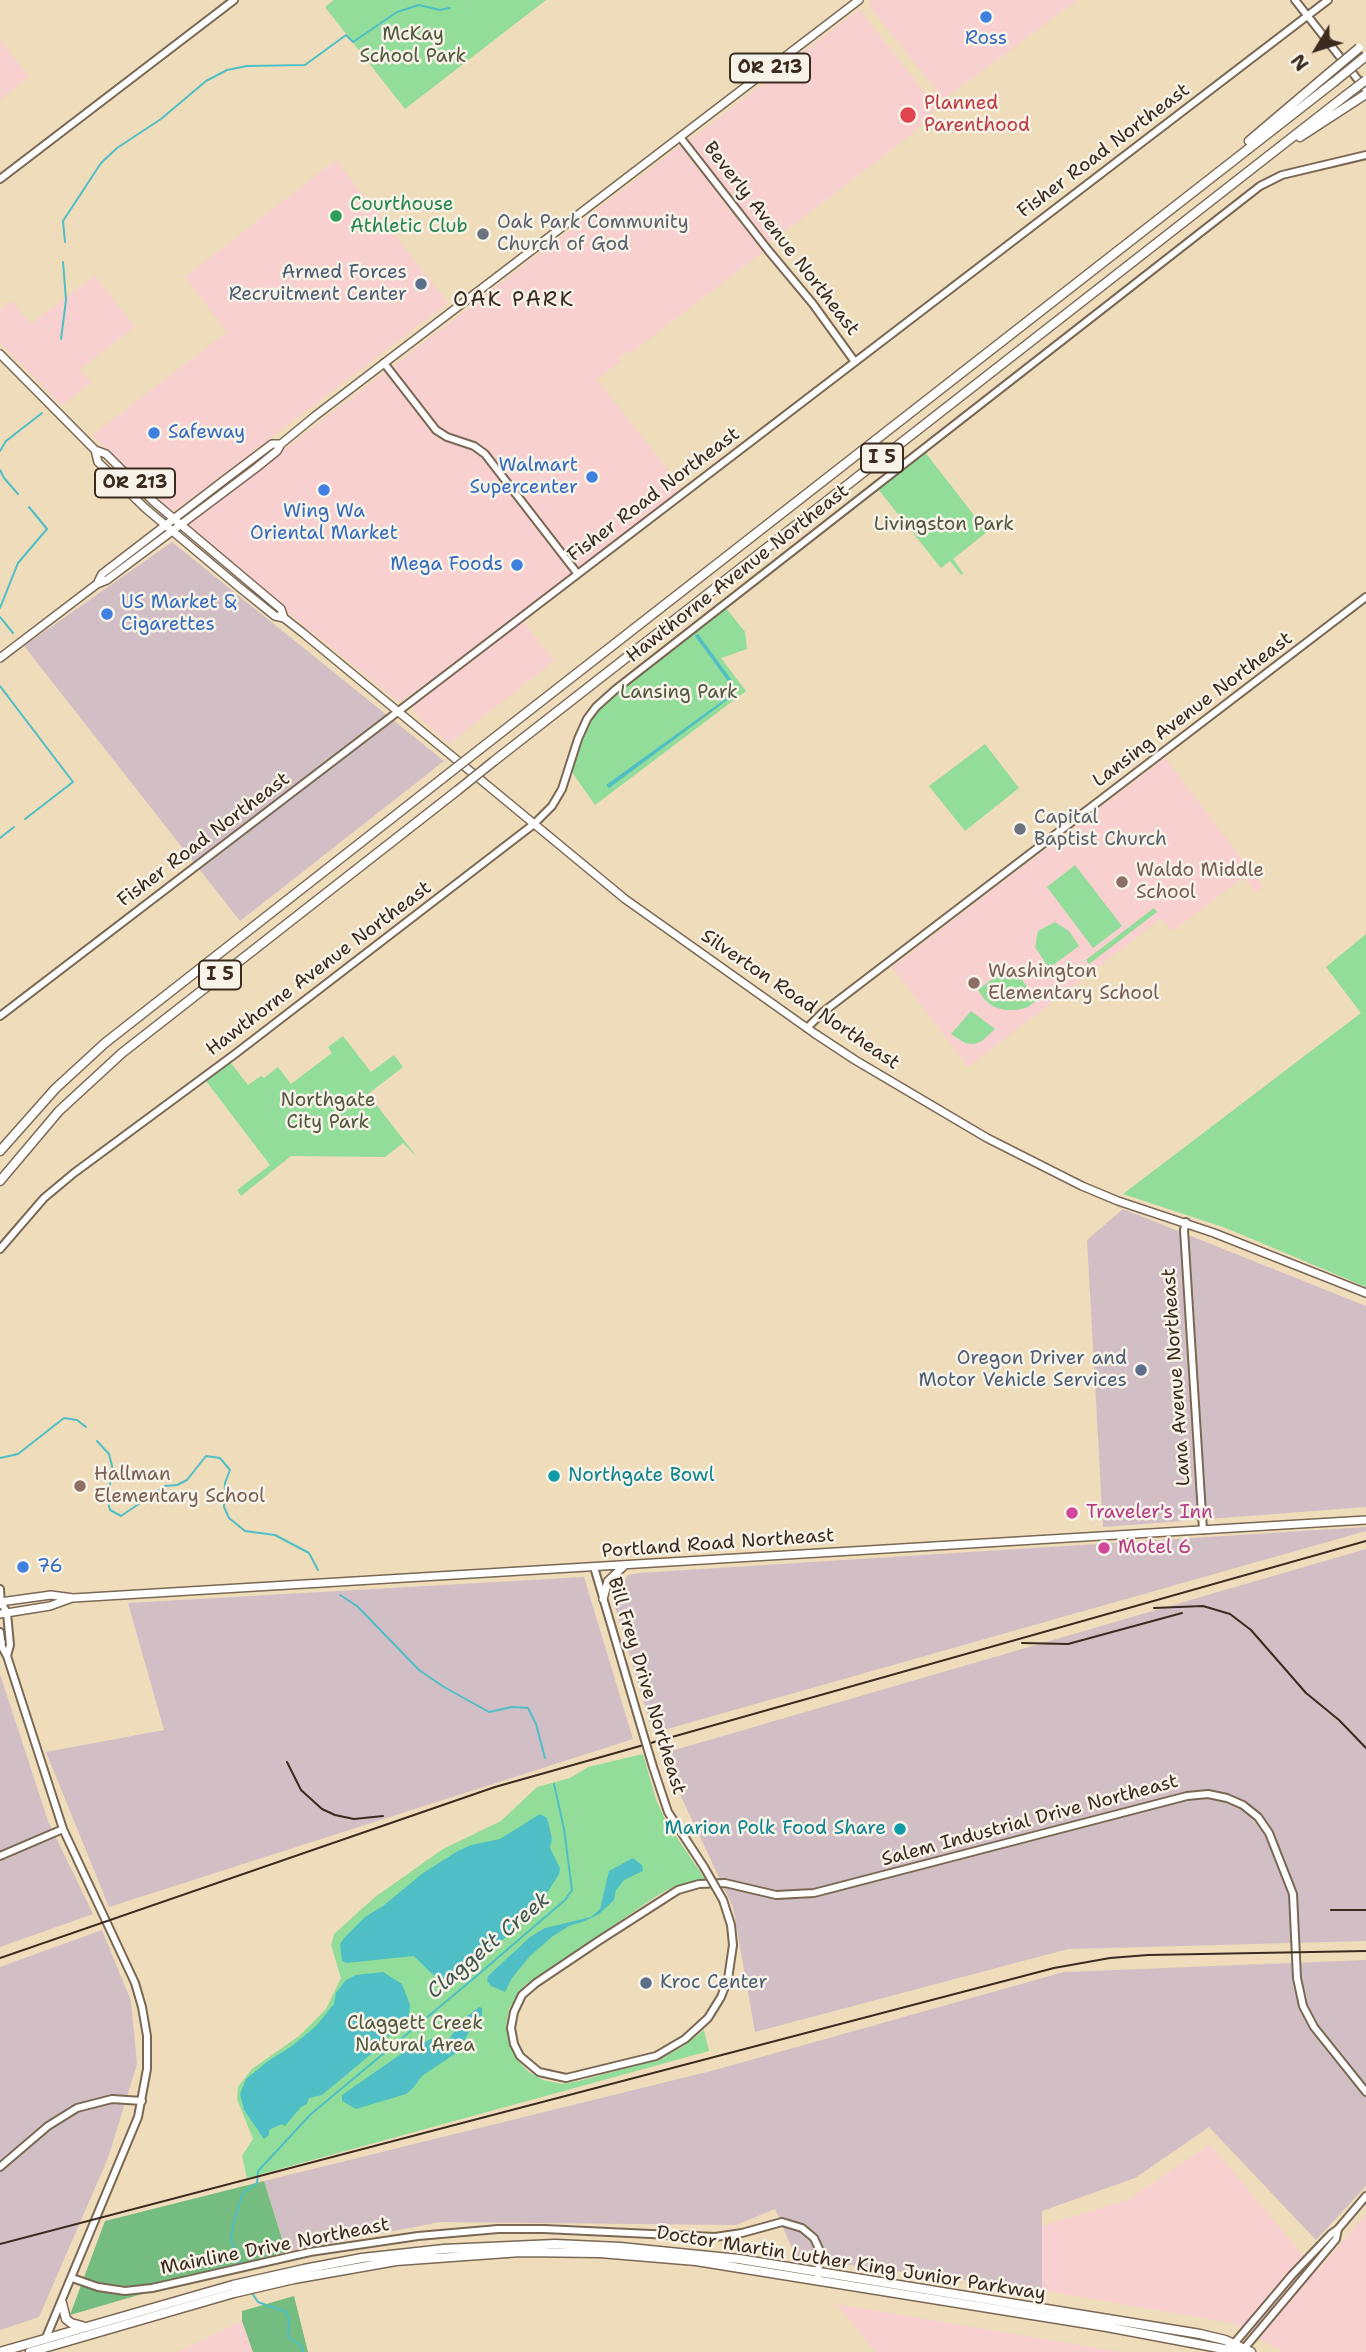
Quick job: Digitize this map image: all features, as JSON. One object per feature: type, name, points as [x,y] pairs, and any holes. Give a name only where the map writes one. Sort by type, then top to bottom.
[{"type":"highway","name":"I 5","points":[[0,1152],[55,1089],[105,1043],[1192,192],[1331,78],[1363,45]]},
{"type":"highway","name":"I 5","points":[[1331,78],[1366,56]]},
{"type":"highway","name":"I 5","points":[[0,1181],[59,1111],[122,1054],[1270,155],[1348,100],[1366,80]]},
{"type":"highway","points":[[1348,100],[1366,92]]},
{"type":"highway","name":"Doctor Martin Luther King Junior Parkway","points":[[0,2352],[85,2327],[263,2282],[396,2261],[521,2252],[659,2257],[818,2276],[1200,2334],[1230,2348]]},
{"type":"highway","name":"Doctor Martin Luther King Junior Parkway","points":[[818,2276],[1245,2351]]},
{"type":"highway","name":"Doctor Martin Luther King Junior Parkway","points":[[30,2352],[233,2289]]},
{"type":"highway","points":[[62,2302],[66,2319],[85,2327]]},
{"type":"highway","points":[[1107,2327],[1199,2347],[1210,2352]]},
{"type":"main road","name":"OR 213","points":[[177,522],[244,477],[277,451],[281,443],[858,0]]},
{"type":"main road","name":"Silverton Road Northeast","points":[[0,354],[95,450],[106,454],[177,522],[281,609],[284,618]]},
{"type":"main road","name":"OR 213","points":[[177,522],[272,444],[281,443]]},
{"type":"main road","name":"Silverton Road Northeast","points":[[95,450],[98,462],[168,529],[275,616],[284,618],[625,899],[807,1028],[911,1094],[1020,1155],[1107,1196],[1186,1222],[1366,1293]]},
{"type":"main road","points":[[244,477],[243,473],[257,461],[261,453]]},
{"type":"main road","points":[[0,657],[98,582],[102,574],[177,522]]},
{"type":"main road","name":"Portland Road Northeast","points":[[2,1608],[51,1595],[73,1598],[1366,1520]]},
{"type":"main road","points":[[603,1599],[608,1580],[625,1565]]},
{"type":"main road","name":"Portland Road Northeast","points":[[2,1608],[50,1606],[73,1598]]},
{"type":"street","points":[[0,179],[234,0]]},
{"type":"street","points":[[1295,0],[1366,92]]},
{"type":"street","name":"Fisher Road Northeast","points":[[0,1016],[1328,0]]},
{"type":"street","name":"Beverly Avenue Northeast","points":[[680,137],[813,304],[855,362]]},
{"type":"street","name":"Hawthorne Avenue Northeast","points":[[0,1249],[31,1212],[62,1183],[534,824],[560,794],[587,719],[616,689],[1260,187],[1282,175],[1366,155]]},
{"type":"street","points":[[384,363],[436,430],[447,437],[474,446],[485,454],[577,573]]},
{"type":"street","name":"Lansing Avenue Northeast","points":[[807,1028],[823,1012],[1366,597]]},
{"type":"street","name":"Lana Avenue Northeast","points":[[1186,1222],[1184,1230],[1203,1530]]},
{"type":"street","name":"Bill Frey Drive Northeast","points":[[594,1567],[668,1812],[704,1867],[723,1900],[731,1925],[733,1945],[728,1979],[714,2009],[700,2026],[685,2039],[656,2056],[566,2078],[539,2072],[520,2056],[512,2035],[513,2015],[522,1995],[536,1983],[678,1890],[699,1884],[721,1883],[753,1889]]},
{"type":"street","points":[[0,1589],[10,1645],[7,1656]]},
{"type":"street","points":[[0,1633],[0,1642],[64,1829],[127,1966],[139,1997],[146,2028],[147,2056],[142,2101],[127,2147],[42,2350]]},
{"type":"street","name":"Salem Industrial Drive Northeast","points":[[753,1889],[788,1896],[814,1893],[1187,1796],[1208,1794],[1227,1798],[1250,1810],[1269,1833],[1293,1894],[1297,1978],[1303,2006],[1314,2027],[1366,2092]]},
{"type":"street","points":[[0,1856],[64,1829]]},
{"type":"street","points":[[0,2167],[48,2126],[77,2108],[111,2099],[142,2101]]},
{"type":"street","points":[[1230,2348],[1366,2196]]},
{"type":"street","name":"Mainline Drive Northeast","points":[[72,2277],[98,2287],[125,2291],[152,2288],[353,2244],[444,2233],[544,2229],[728,2237],[782,2222],[802,2228],[814,2238],[820,2251],[818,2276]]},
{"type":"street","points":[[1245,2351],[1336,2238],[1338,2229]]},
{"type":"street","points":[[1314,2251],[1314,2265]]},
{"type":"shaded area","points":[[873,0],[1078,0],[944,99],[869,6]]},
{"type":"shaded area","points":[[859,9],[936,107],[911,135],[769,244],[689,141]]},
{"type":"shaded area","points":[[0,39],[29,77],[0,100]]},
{"type":"shaded area","points":[[680,146],[763,252],[631,353],[628,351],[619,358],[621,361],[597,379],[683,489],[455,664],[399,702],[256,587],[188,523]]},
{"type":"shaded area","points":[[336,160],[448,303],[176,510],[167,509],[92,435],[227,332],[185,277]]},
{"type":"shaded area","points":[[95,275],[135,327],[80,369],[91,382],[62,406],[0,343],[0,310],[12,301],[31,324]]},
{"type":"shaded area","points":[[172,542],[444,761],[240,921],[24,646]]},
{"type":"shaded area","points":[[522,620],[554,661],[449,744],[415,713],[413,706]]},
{"type":"shaded area","name":"Waldo Middle School","points":[[1165,758],[1263,886],[1256,892],[1244,877],[1173,931],[1161,919],[968,1067],[892,967]]},
{"type":"shaded area","points":[[1123,1209],[1366,1306],[1366,1507],[1103,1527],[1087,1240]]},
{"type":"shaded area","points":[[1366,1527],[1366,1531],[653,1733],[613,1600],[628,1575],[639,1573]]},
{"type":"shaded area","points":[[1366,1549],[1366,1941],[1068,1949],[755,2032],[733,1907],[661,1754]]},
{"type":"shaded area","points":[[584,1577],[633,1739],[109,1907],[46,1752],[164,1730],[128,1603]]},
{"type":"shaded area","points":[[0,1674],[48,1821],[93,1914],[0,1947]]},
{"type":"shaded area","points":[[102,1930],[131,2001],[137,2064],[108,2158],[39,2317],[0,2330],[0,1967]]},
{"type":"shaded area","points":[[1366,1960],[1366,2186],[1316,2240],[1209,2127],[1135,2178],[1042,2211],[1042,2290],[796,2258],[775,2209],[736,2225],[440,2222],[286,2252],[264,2181],[715,2070],[1064,1972]]},
{"type":"shaded area","points":[[1210,2144],[1317,2272],[1366,2213],[1366,2352],[1283,2352],[1232,2323],[1042,2290],[1042,2226],[1128,2200]]},
{"type":"shaded area","points":[[837,2304],[1122,2352],[875,2352]]},
{"type":"shaded area","points":[[242,2321],[253,2352],[177,2352]]},
{"type":"green space","name":"McKay School Park","points":[[334,0],[546,0],[405,109],[325,7]]},
{"type":"green space","name":"Livingston Park","points":[[925,452],[987,532],[953,559],[963,573],[961,575],[950,561],[941,568],[878,489]]},
{"type":"green space","name":"Lansing Park","points":[[726,608],[745,632],[747,649],[721,658],[746,691],[595,805],[572,772],[579,741],[593,715],[624,686]]},
{"type":"green space","points":[[985,744],[1019,788],[965,831],[929,786]]},
{"type":"green space","points":[[1075,865],[1122,926],[1093,948],[1047,887]]},
{"type":"green space","points":[[1154,908],[1157,912],[1089,964],[1086,960]]},
{"type":"green space","points":[[1055,922],[1069,931],[1079,946],[1049,968],[1035,947],[1038,931]]},
{"type":"green space","points":[[1366,934],[1366,1287],[1226,1228],[1123,1194],[1361,1013],[1326,967]]},
{"type":"green space","points":[[1009,966],[1037,1000],[1028,1007],[1005,1010],[994,1007],[978,990]]},
{"type":"green space","points":[[971,1011],[995,1029],[982,1041],[974,1044],[965,1043],[951,1034]]},
{"type":"green space","name":"Northgate City Park","points":[[343,1036],[371,1072],[394,1055],[403,1067],[368,1094],[417,1157],[403,1143],[385,1157],[291,1156],[241,1196],[237,1190],[270,1165],[206,1081],[230,1062],[248,1085],[261,1076],[264,1078],[278,1067],[291,1084],[332,1053],[328,1047]]},
{"type":"green space","name":"Claggett Creek Natural Area","points":[[643,1754],[656,1800],[667,1823],[705,1879],[675,1886],[658,1895],[524,1986],[509,2009],[506,2025],[509,2043],[516,2059],[529,2072],[543,2080],[562,2084],[660,2059],[684,2046],[704,2030],[709,2051],[247,2178],[242,2156],[253,2139],[237,2099],[238,2087],[252,2069],[299,2036],[326,2009],[341,1978],[331,1945],[334,1934],[375,1897],[443,1849],[501,1821],[537,1787],[570,1778],[588,1767]]},
{"type":"green space","points":[[264,2181],[286,2252],[70,2315],[105,2221]]},
{"type":"green space","points":[[294,2296],[308,2352],[253,2352],[242,2321],[242,2311]]},
{"type":"water","points":[[698,634],[733,682],[735,691],[730,698],[609,788],[606,785],[728,697],[730,684],[695,636]]},
{"type":"water","points":[[540,1814],[547,1818],[552,1838],[550,1848],[560,1868],[559,1874],[547,1893],[540,1901],[530,1905],[528,1913],[505,1938],[450,1978],[442,1979],[432,1974],[414,1956],[346,1963],[342,1961],[340,1944],[345,1937],[365,1917],[383,1906],[423,1873],[471,1845],[500,1839]]},
{"type":"water","points":[[633,1858],[642,1865],[643,1871],[624,1880],[616,1890],[614,1900],[599,1914],[569,1926],[553,1936],[530,1956],[512,1978],[505,1992],[491,1986],[487,1981],[488,1976],[530,1937],[545,1928],[591,1917],[600,1909],[609,1871]]},
{"type":"water","points":[[383,1972],[402,1984],[410,2005],[409,2016],[370,2055],[322,2095],[309,2098],[307,2104],[301,2107],[285,2126],[282,2124],[269,2130],[269,2135],[264,2139],[244,2110],[240,2094],[246,2079],[316,2026],[334,2004],[336,1993],[346,1980],[356,1975]]},
{"type":"water","points":[[479,2007],[482,2008],[482,2015],[472,2026],[459,2051],[422,2076],[406,2094],[356,2109],[342,2101],[342,2095],[401,2054],[433,2038],[448,2041],[462,2020]]},
{"type":"waterway","name":"Claggett Creek","points":[[65,242],[63,221],[101,163],[117,148],[161,119],[206,81],[227,70],[247,66],[305,65],[346,35],[353,42],[397,12],[419,5],[440,10],[450,8]]},
{"type":"waterway","name":"Claggett Creek","points":[[61,339],[66,300],[63,262]]},
{"type":"waterway","name":"Claggett Creek","points":[[0,451],[6,441],[42,413]]},
{"type":"waterway","name":"Claggett Creek","points":[[0,470],[18,494]]},
{"type":"waterway","name":"Claggett Creek","points":[[0,608],[18,563],[47,529],[29,507]]},
{"type":"waterway","name":"Claggett Creek","points":[[0,617],[13,633]]},
{"type":"waterway","name":"Claggett Creek","points":[[0,686],[73,782],[25,819]]},
{"type":"waterway","name":"Claggett Creek","points":[[0,838],[14,827]]},
{"type":"waterway","name":"Claggett Creek","points":[[0,1458],[18,1454],[64,1418],[77,1420],[86,1427]]},
{"type":"waterway","name":"Claggett Creek","points":[[97,1441],[109,1454],[113,1470],[107,1498],[110,1510],[121,1516],[165,1486],[177,1485],[187,1480],[206,1456],[220,1458],[230,1470],[225,1483],[224,1507],[229,1518],[245,1531],[275,1535],[309,1553],[318,1570]]},
{"type":"waterway","name":"Claggett Creek","points":[[340,1595],[357,1606],[419,1670],[444,1687],[489,1712],[512,1707],[528,1708],[536,1724],[545,1758]]},
{"type":"waterway","name":"Claggett Creek","points":[[241,2265],[231,2240],[233,2225],[243,2193],[257,2183],[258,2171],[311,2114],[473,1979],[565,1900],[572,1890],[564,1829],[554,1784]]},
{"type":"waterway","name":"Claggett Creek","points":[[252,2293],[258,2302],[286,2312],[289,2319],[288,2337],[301,2345],[303,2352]]},
{"type":"railway","points":[[0,1958],[495,1787],[1366,1541]]},
{"type":"railway","points":[[1154,1608],[1203,1606],[1230,1614],[1251,1630],[1306,1693],[1339,1720],[1366,1748]]},
{"type":"railway","points":[[1022,1643],[1068,1644],[1182,1613]]},
{"type":"railway","points":[[287,1762],[301,1790],[322,1809],[354,1819],[383,1816]]},
{"type":"railway","points":[[1331,1910],[1366,1910]]},
{"type":"railway","points":[[0,2244],[1054,1968],[1110,1958],[1148,1955],[1366,1951]]},
{"type":"place","name":"Ross","points":[[986,17]]},
{"type":"place","name":"Planned Parenthood","points":[[908,115]]},
{"type":"place","name":"Courthouse Athletic Club","points":[[336,216]]},
{"type":"place","name":"Oak Park Community Church of God","points":[[483,234]]},
{"type":"place","name":"Armed Forces Recruitment Center","points":[[421,284]]},
{"type":"place","name":"Safeway","points":[[154,433]]},
{"type":"place","name":"Walmart Supercenter","points":[[592,477]]},
{"type":"place","name":"Wing Wa Oriental Market","points":[[324,490]]},
{"type":"place","name":"Mega Foods","points":[[517,565]]},
{"type":"place","name":"US Market & Cigarettes","points":[[107,614]]},
{"type":"place","name":"Capital Baptist Church","points":[[1020,829]]},
{"type":"place","name":"Waldo Middle School","points":[[1122,882]]},
{"type":"place","name":"Washington Elementary School","points":[[974,983]]},
{"type":"place","name":"Oregon Driver and Motor Vehicle Services","points":[[1141,1370]]},
{"type":"place","name":"Northgate Bowl","points":[[554,1476]]},
{"type":"place","name":"Hallman Elementary School","points":[[80,1486]]},
{"type":"place","name":"Traveler's Inn","points":[[1072,1513]]},
{"type":"place","name":"Motel 6","points":[[1104,1548]]},
{"type":"place","name":"76","points":[[23,1567]]},
{"type":"place","name":"Marion Polk Food Share","points":[[900,1829]]},
{"type":"place","name":"Kroc Center","points":[[646,1983]]},
{"type":"district","name":"OAK PARK","points":[[514,301]]}]
